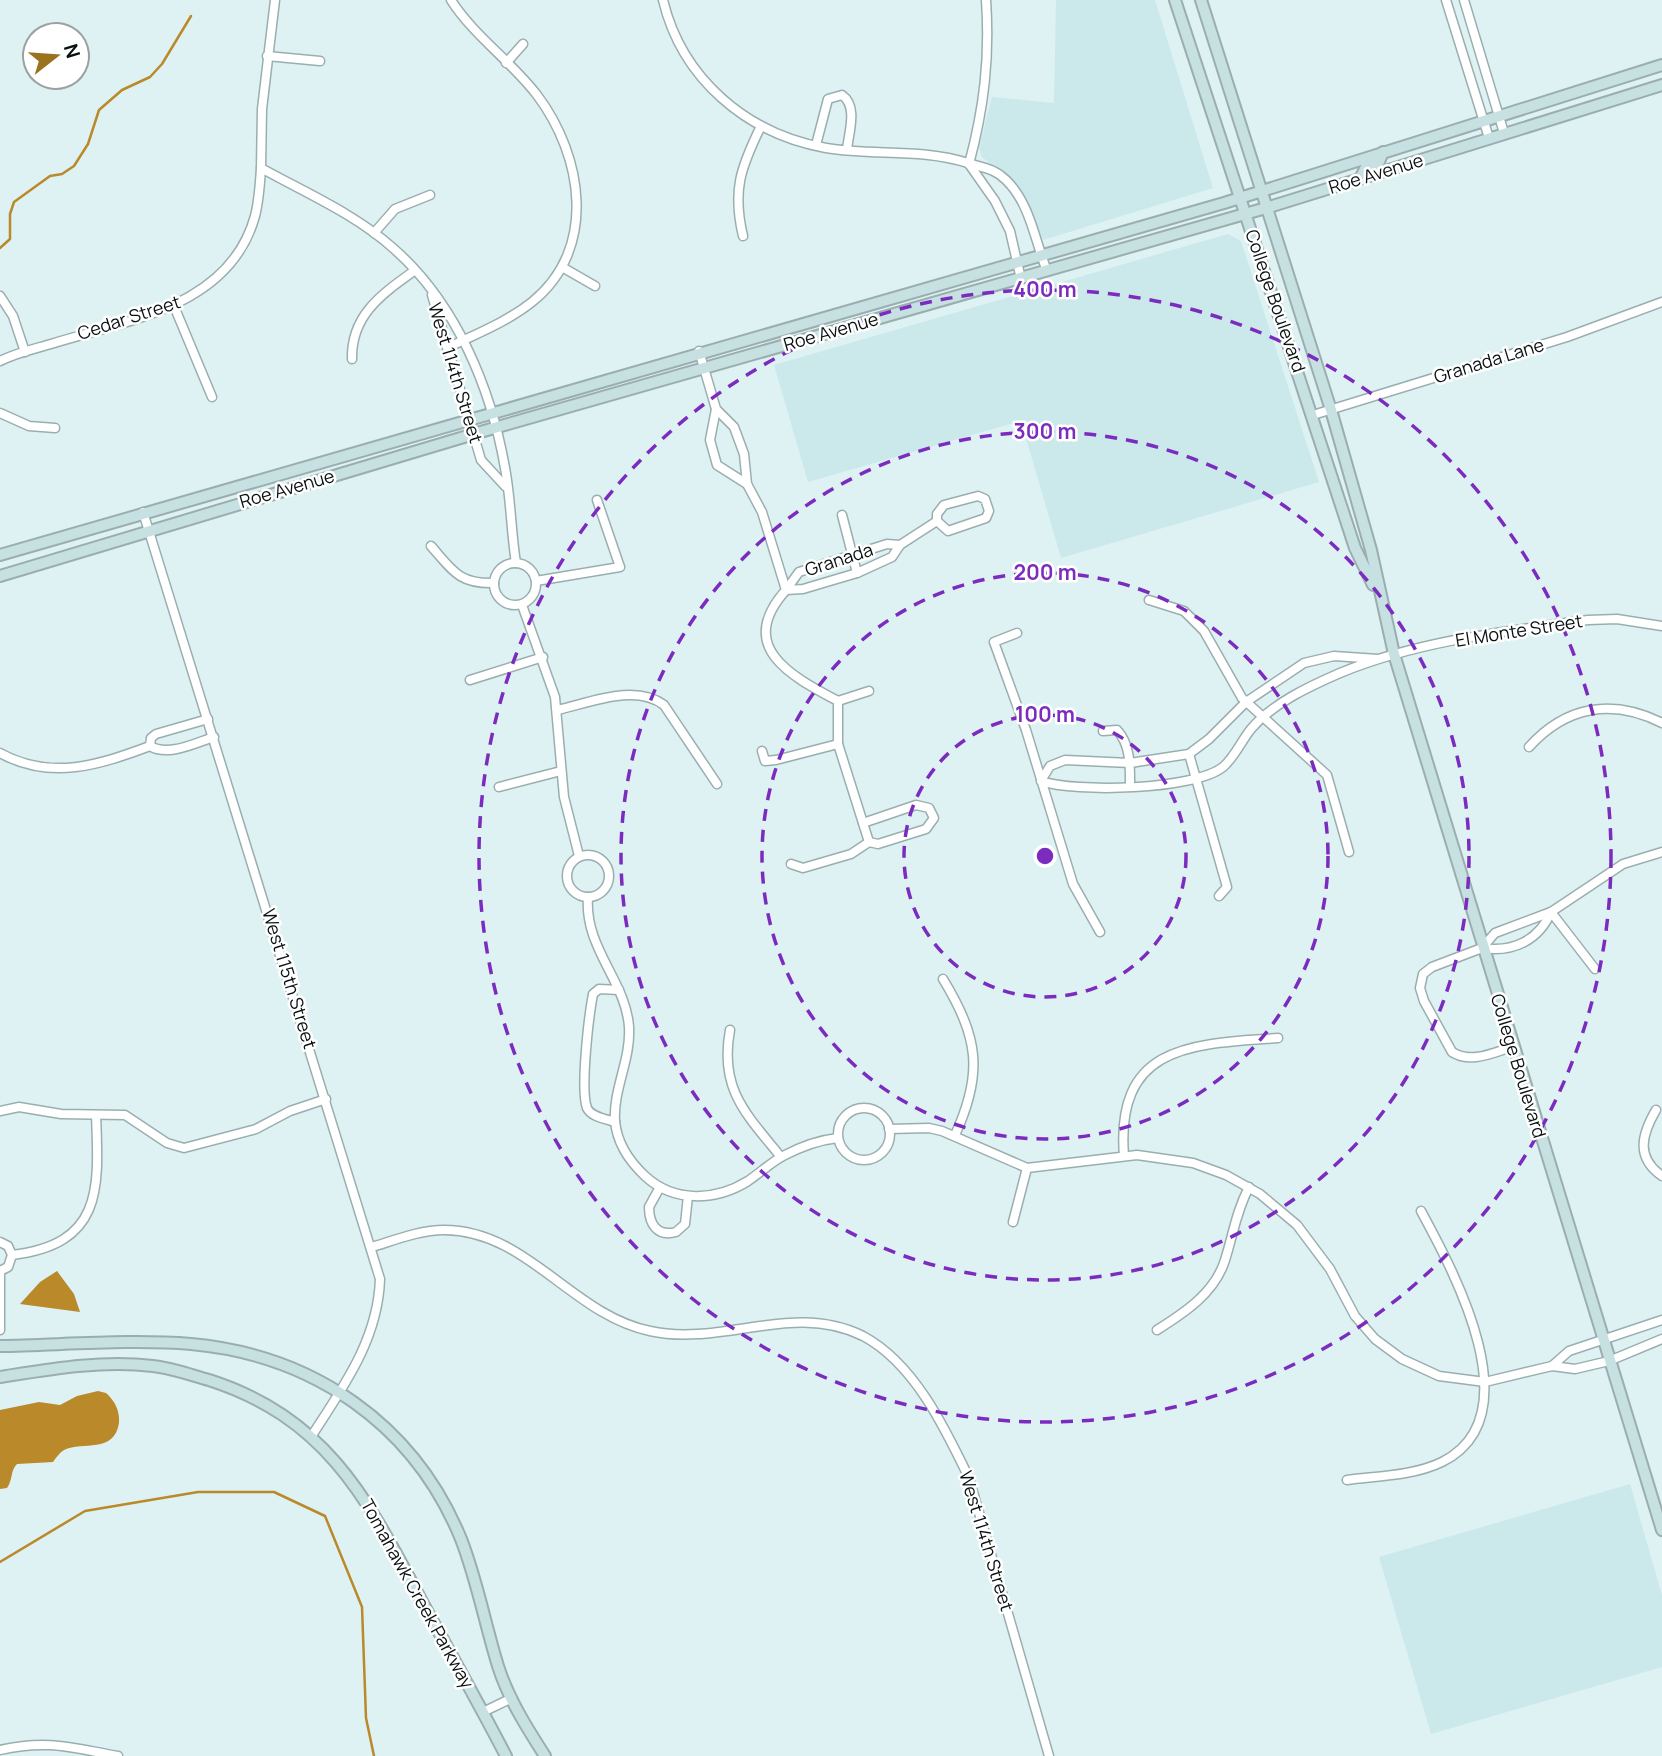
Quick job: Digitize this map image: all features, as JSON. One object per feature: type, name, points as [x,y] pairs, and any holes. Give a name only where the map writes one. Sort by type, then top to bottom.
[{"type":"main road","name":"College Boulevard","points":[[1175,0],[1355,548],[1380,601]]},
{"type":"main road","name":"College Boulevard","points":[[1201,0],[1331,410],[1371,550],[1380,601],[1394,653],[1512,1047],[1662,1530]]},
{"type":"main road","name":"Roe Avenue","points":[[0,555],[699,351],[1240,198],[1662,65]]},
{"type":"main road","name":"Roe Avenue","points":[[0,576],[472,434],[1266,208],[1662,85]]},
{"type":"main road","points":[[1390,170],[1395,156],[1403,153],[1410,143]]},
{"type":"main road","points":[[1360,179],[1366,167],[1378,164],[1383,152]]},
{"type":"main road","name":"Tomahawk Creek Parkway","points":[[0,1346],[189,1344],[230,1349],[304,1372],[340,1391],[367,1411],[407,1452],[442,1501],[464,1549],[499,1670],[545,1756]]},
{"type":"main road","name":"Tomahawk Creek Parkway","points":[[0,1377],[105,1363],[154,1366],[216,1382],[264,1401],[311,1437],[352,1481],[384,1531],[506,1756]]},
{"type":"street","points":[[261,168],[267,56],[275,0]]},
{"type":"street","points":[[447,348],[498,324],[532,302],[562,267],[572,243],[578,202],[569,154],[553,118],[536,94],[451,0]]},
{"type":"street","points":[[663,0],[682,51],[708,88],[742,115],[761,125],[816,145],[934,153],[992,168],[1007,181],[1024,207],[1046,271]]},
{"type":"street","points":[[986,0],[989,59],[981,117],[969,164],[995,201],[1010,231],[1021,279]]},
{"type":"street","points":[[1489,138],[1447,4],[1464,2],[1504,133]]},
{"type":"street","points":[[506,62],[523,44]]},
{"type":"street","points":[[267,56],[320,61]]},
{"type":"street","points":[[816,145],[828,99],[842,94],[848,99],[852,111],[847,149]]},
{"type":"street","points":[[743,236],[738,214],[739,176],[761,125]]},
{"type":"street","name":"West 114th Street","points":[[261,168],[373,233],[394,249],[453,319],[490,412],[506,471],[505,486],[516,563]]},
{"type":"street","name":"Cedar Street","points":[[0,361],[174,306],[210,285],[233,262],[255,216],[261,168]]},
{"type":"street","points":[[373,233],[395,209],[430,195]]},
{"type":"street","points":[[562,267],[595,286]]},
{"type":"street","points":[[352,359],[355,331],[360,319],[382,295],[414,271]]},
{"type":"street","name":"West 114th Street","points":[[431,292],[481,460],[505,486]]},
{"type":"street","points":[[0,296],[13,316],[25,352]]},
{"type":"street","name":"Granada Lane","points":[[1313,415],[1615,321],[1662,302]]},
{"type":"street","points":[[174,306],[212,397]]},
{"type":"street","points":[[699,351],[716,410],[710,440],[718,465],[747,484]]},
{"type":"street","points":[[716,410],[734,427],[744,454],[747,484],[762,512],[786,590],[803,589],[857,573],[892,557],[900,545],[937,521]]},
{"type":"street","points":[[0,413],[29,426],[55,428]]},
{"type":"street","points":[[978,496],[985,499],[989,510],[986,518],[948,531],[937,521],[937,513],[944,505],[959,499],[978,496]]},
{"type":"street","points":[[536,581],[620,568],[597,500]]},
{"type":"street","name":"West 115th Street","points":[[143,512],[380,1279],[377,1318],[340,1391],[311,1437]]},
{"type":"street","points":[[842,516],[857,573]]},
{"type":"street","name":"Granada","points":[[838,701],[788,674],[772,655],[767,641],[768,617],[774,604],[799,572],[887,544],[900,545]]},
{"type":"street","points":[[431,546],[463,579],[473,583],[494,583]]},
{"type":"street","points":[[516,563],[529,568],[536,581],[533,596],[522,605],[502,601],[496,593],[494,583],[503,567],[516,563]]},
{"type":"street","points":[[1149,600],[1184,611],[1204,631],[1246,702],[1327,775],[1349,852]]},
{"type":"street","points":[[522,605],[542,657],[557,710],[567,812],[579,856]]},
{"type":"street","name":"El Monte Street","points":[[1378,659],[1334,656],[1304,663],[1246,702],[1209,740],[1189,754],[1130,764],[1065,760],[1050,766],[1041,781],[1059,787],[1130,786],[1168,785],[1196,778],[1222,767],[1263,717],[1309,688],[1394,653],[1588,620],[1617,619],[1662,626]]},
{"type":"street","points":[[1017,633],[994,642],[1073,884],[1100,932]]},
{"type":"street","points":[[470,680],[542,657]]},
{"type":"street","points":[[869,691],[838,701],[838,744],[869,842]]},
{"type":"street","points":[[557,710],[629,694],[657,699],[664,705],[717,784]]},
{"type":"street","points":[[1529,747],[1552,724],[1585,711],[1623,710],[1662,723]]},
{"type":"street","points":[[150,747],[151,738],[156,734],[208,719]]},
{"type":"street","points":[[1103,731],[1112,729],[1121,734],[1130,764],[1130,786]]},
{"type":"street","points":[[0,753],[23,764],[52,770],[71,769],[150,747],[158,751],[169,751],[214,737]]},
{"type":"street","points":[[762,751],[765,761],[776,760],[838,744]]},
{"type":"street","points":[[1189,754],[1227,887],[1219,896]]},
{"type":"street","points":[[499,787],[561,771]]},
{"type":"street","points":[[791,864],[803,868],[851,854],[869,842],[878,844],[926,829],[932,825],[933,812],[924,805],[916,805],[863,822]]},
{"type":"street","points":[[1512,1047],[1475,1058],[1460,1057],[1444,1043],[1424,1001],[1420,988],[1423,974],[1432,967],[1482,948],[1495,933],[1551,912],[1608,872],[1662,852]]},
{"type":"street","points":[[579,856],[600,859],[608,870],[604,891],[588,897],[572,891],[566,879],[569,866],[579,856]]},
{"type":"street","points":[[588,897],[587,911],[595,940],[625,1005],[629,1034],[617,1090],[615,1122],[620,1144],[628,1157],[660,1187],[688,1196],[710,1196],[730,1190],[781,1157],[838,1138]]},
{"type":"street","points":[[1482,948],[1501,951],[1535,936],[1544,928],[1551,912]]},
{"type":"street","points":[[1551,912],[1595,969]]},
{"type":"street","points":[[943,979],[968,1025],[974,1060],[970,1100],[955,1135]]},
{"type":"street","points":[[615,1122],[592,1114],[587,1107],[586,1062],[593,994],[599,989],[619,990]]},
{"type":"street","points":[[730,1030],[726,1061],[729,1082],[744,1112],[781,1157]]},
{"type":"street","points":[[1124,1156],[1125,1110],[1130,1094],[1150,1067],[1186,1047],[1278,1038]]},
{"type":"street","points":[[0,1111],[19,1107],[61,1114],[125,1115],[167,1143],[184,1148],[256,1129],[290,1111],[326,1100]]},
{"type":"street","points":[[860,1108],[876,1111],[889,1129],[885,1148],[871,1159],[862,1160],[846,1153],[838,1138],[841,1122],[846,1115],[860,1108]]},
{"type":"street","points":[[1656,1110],[1643,1132],[1642,1140],[1648,1162],[1662,1176]]},
{"type":"street","points":[[12,1255],[54,1245],[90,1211],[97,1190],[96,1115]]},
{"type":"street","points":[[889,1129],[929,1128],[955,1135],[1027,1168],[1124,1156],[1161,1157],[1193,1163],[1226,1175],[1249,1187],[1297,1225],[1330,1269],[1355,1316],[1381,1345],[1402,1359],[1439,1376],[1485,1382],[1552,1366],[1575,1369],[1609,1361],[1662,1339]]},
{"type":"street","points":[[1013,1222],[1027,1168]]},
{"type":"street","points":[[660,1187],[649,1207],[654,1227],[660,1232],[676,1232],[685,1224],[688,1196]]},
{"type":"street","points":[[1157,1330],[1200,1300],[1220,1271],[1235,1217],[1249,1187]]},
{"type":"street","points":[[1346,1479],[1427,1468],[1451,1457],[1472,1437],[1479,1424],[1485,1382],[1464,1298],[1421,1211]]},
{"type":"street","name":"West 114th Street","points":[[372,1247],[407,1236],[444,1230],[494,1240],[613,1320],[641,1329],[703,1334],[784,1322],[827,1322],[863,1337],[892,1356],[918,1388],[954,1447],[969,1478],[1049,1756]]},
{"type":"street","points":[[0,1242],[8,1246],[12,1255],[8,1267],[0,1271],[0,1330]]},
{"type":"street","points":[[1552,1366],[1569,1351],[1662,1321]]},
{"type":"street","points":[[483,1712],[512,1698]]},
{"type":"street","points":[[0,1750],[45,1744],[82,1746],[103,1755],[118,1756]]},
{"type":"shaded area","points":[[1056,0],[1155,0],[1213,188],[1043,240],[1023,196],[1006,176],[982,157],[979,147],[992,97],[1054,103]]},
{"type":"shaded area","points":[[1228,234],[1241,241],[1319,482],[1061,558],[1021,421],[808,482],[774,365]]},
{"type":"shaded area","points":[[57,1271],[74,1294],[80,1312],[20,1304],[40,1282]]},
{"type":"shaded area","points":[[98,1391],[106,1393],[118,1410],[119,1423],[111,1439],[97,1445],[64,1450],[53,1462],[17,1464],[7,1488],[0,1489],[0,1410],[39,1402],[60,1405],[77,1396]]},
{"type":"shaded area","points":[[1630,1484],[1662,1595],[1662,1667],[1431,1734],[1379,1557]]},
{"type":"waterway","points":[[0,248],[10,239],[10,214],[14,202],[50,176],[62,174],[74,166],[88,144],[99,110],[122,90],[150,77],[162,64],[191,16]]},
{"type":"waterway","points":[[0,1562],[85,1511],[198,1492],[274,1492],[325,1516],[362,1607],[366,1718],[374,1756]]}]
